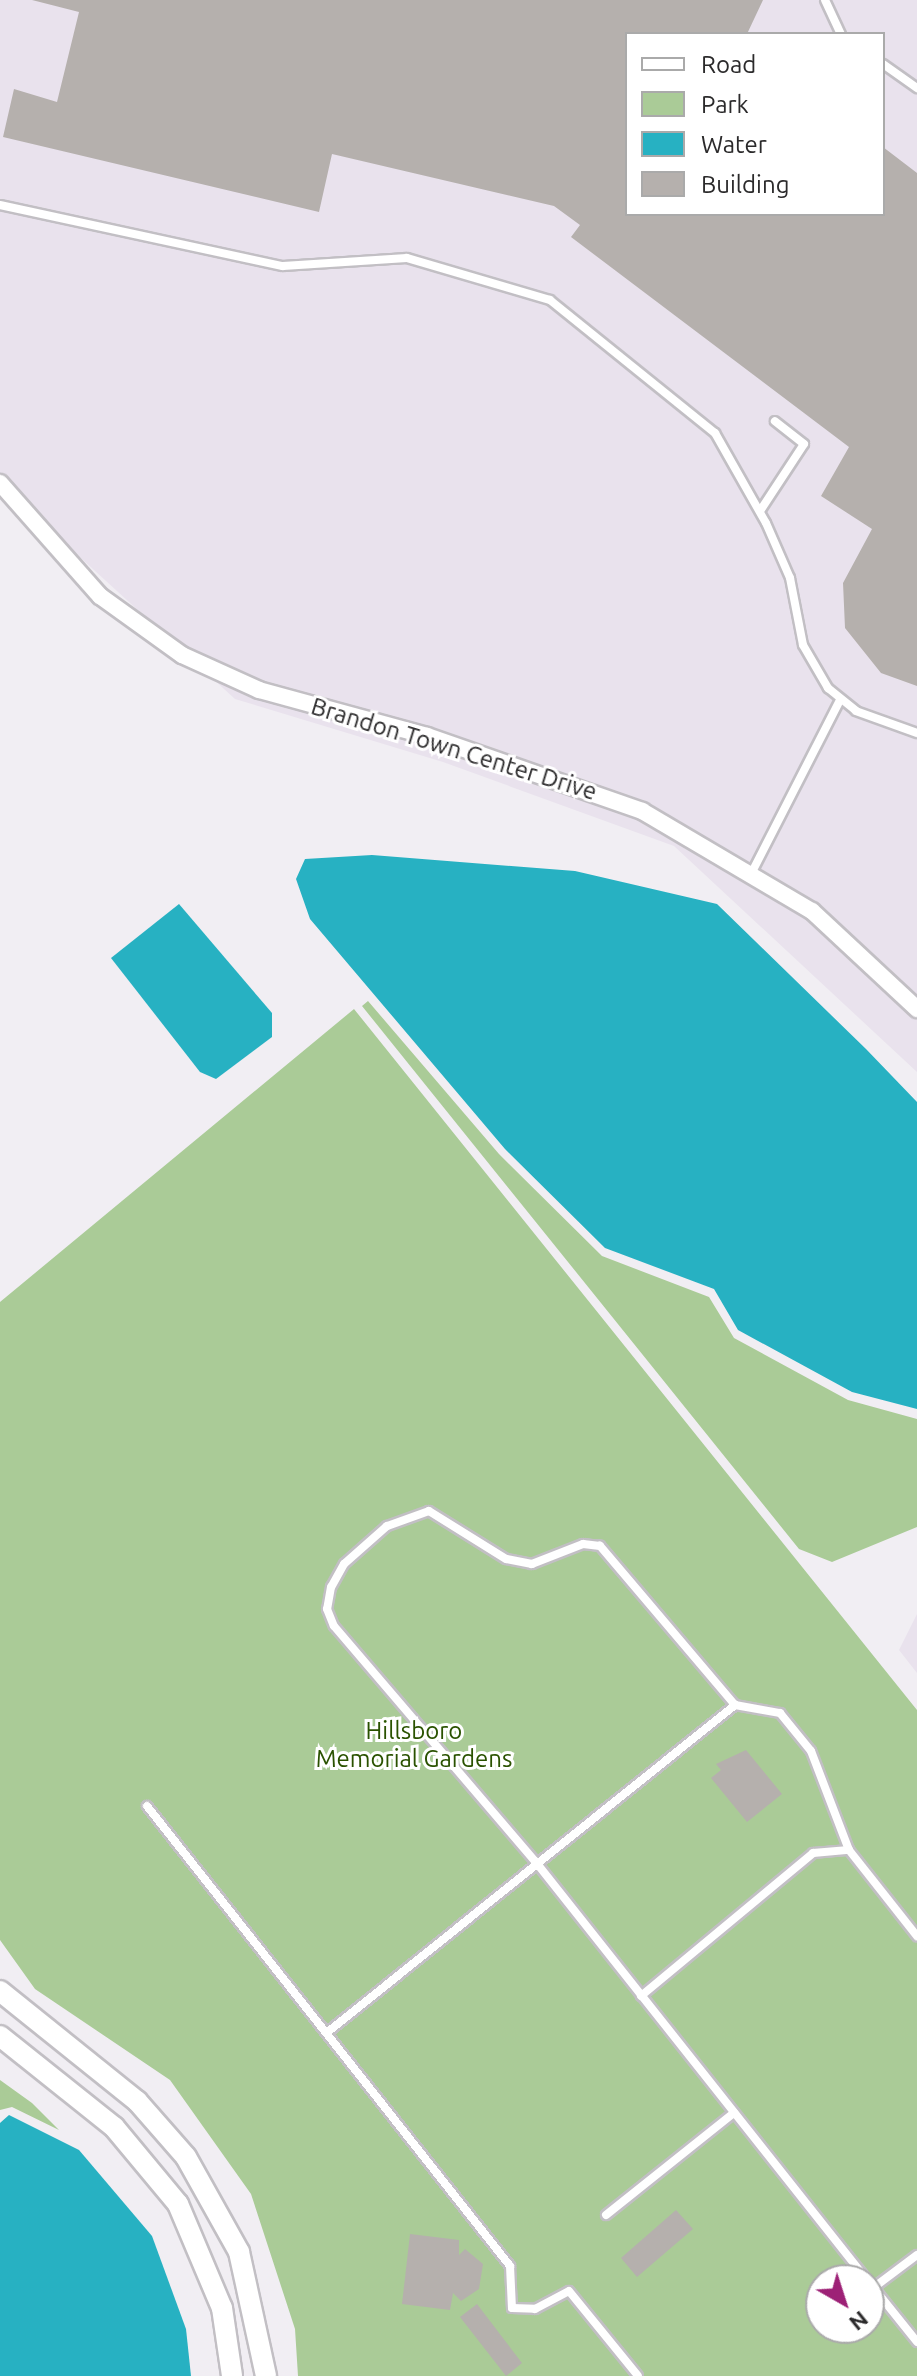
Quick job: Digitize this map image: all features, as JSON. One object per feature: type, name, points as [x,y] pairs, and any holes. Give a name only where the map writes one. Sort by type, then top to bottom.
[{"type":"street","name":"Brandon Town Center Drive","points":[[0,483],[100,596],[182,655],[259,690],[621,801],[751,874],[840,932],[917,1009]]},
{"type":"street","points":[[0,1991],[137,2101],[186,2157],[239,2252],[266,2376]]},
{"type":"street","points":[[0,2036],[114,2127],[171,2194],[211,2275],[232,2376]]},
{"type":"lane","points":[[825,0],[840,32]]},
{"type":"lane","points":[[885,65],[917,88]]},
{"type":"lane","points":[[0,205],[253,262],[407,258],[528,290],[612,344],[697,413],[760,511],[790,578],[803,645],[840,700],[917,733]]},
{"type":"lane","points":[[760,511],[804,444],[775,421]]},
{"type":"lane","points":[[751,874],[840,700]]},
{"type":"lane","points":[[855,2264],[535,1861],[334,1626],[327,1609],[331,1587],[344,1564],[387,1526],[429,1511],[506,1559],[532,1564],[583,1544],[600,1546],[735,1705],[780,1713],[811,1751],[849,1850],[917,1936]]},
{"type":"lane","points":[[329,2031],[535,1861],[735,1705]]},
{"type":"lane","points":[[147,1806],[329,2031],[510,2266],[512,2308],[535,2309],[569,2291],[638,2376]]},
{"type":"lane","points":[[641,1996],[813,1853],[849,1850]]},
{"type":"lane","points":[[606,2215],[734,2113]]},
{"type":"lane","points":[[885,2274],[917,2255]]},
{"type":"lane","points":[[885,2302],[917,2342]]},
{"type":"shaded area","points":[[0,0],[917,0],[917,1072],[674,846],[443,762],[235,699],[0,484]]},
{"type":"shaded area","points":[[917,1614],[917,1673],[899,1650]]},
{"type":"green space","points":[[368,1001],[499,1154],[602,1256],[709,1297],[734,1338],[848,1400],[917,1419],[917,1527],[832,1562],[799,1549],[362,1006]]},
{"type":"green space","name":"Hillsboro Memorial Gardens","points":[[354,1009],[917,1710],[917,2376],[298,2376],[295,2329],[251,2194],[170,2080],[35,1989],[0,1940],[0,1302]]},
{"type":"green space","points":[[0,2080],[32,2103],[59,2130],[12,2107],[0,2110]]},
{"type":"water","points":[[372,855],[575,871],[717,904],[866,1049],[917,1102],[917,1409],[852,1392],[738,1330],[714,1289],[605,1248],[505,1149],[310,919],[296,879],[305,859]]},
{"type":"water","points":[[179,904],[272,1013],[272,1037],[216,1079],[200,1072],[111,958]]},
{"type":"water","points":[[9,2115],[79,2150],[152,2236],[186,2329],[191,2376],[0,2376],[0,2123]]},
{"type":"building","points":[[32,0],[763,0],[748,32],[625,32],[625,216],[885,216],[885,149],[917,173],[917,686],[881,673],[845,628],[843,583],[872,529],[821,496],[849,447],[571,237],[580,225],[554,206],[332,154],[319,212],[3,137],[14,89],[57,102],[79,12]]},
{"type":"building","points":[[746,1750],[782,1794],[747,1822],[711,1778],[721,1770],[716,1764]]},
{"type":"building","points":[[676,2210],[693,2229],[637,2277],[621,2258]]},
{"type":"building","points":[[410,2234],[459,2240],[459,2255],[465,2249],[483,2264],[479,2289],[461,2301],[453,2293],[450,2310],[402,2304]]},
{"type":"building","points":[[477,2304],[522,2363],[506,2376],[460,2317]]}]
